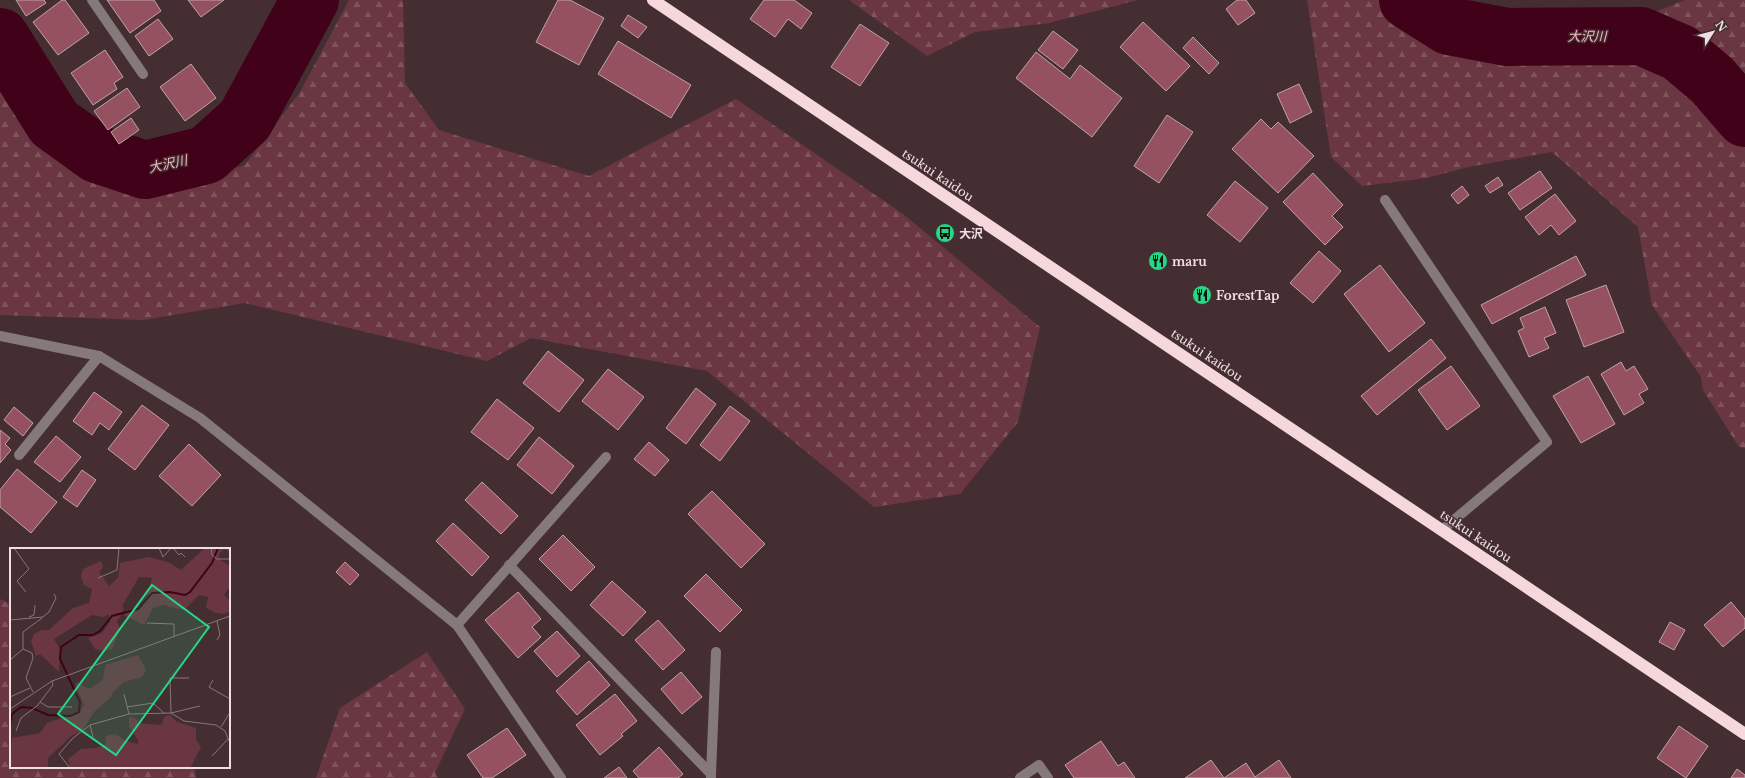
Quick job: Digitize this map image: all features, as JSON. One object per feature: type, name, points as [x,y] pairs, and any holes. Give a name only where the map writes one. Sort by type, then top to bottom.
[{"type":"highway","name":"tsukui kaidou","points":[[653,0],[1745,734]]},
{"type":"street","points":[[92,0],[143,74]]},
{"type":"street","points":[[1385,200],[1547,442],[1442,530]]},
{"type":"street","points":[[0,336],[99,356],[200,418],[457,625],[561,778]]},
{"type":"street","points":[[19,456],[99,356]]},
{"type":"street","points":[[457,625],[606,457]]},
{"type":"street","points":[[509,565],[711,776]]},
{"type":"street","points":[[711,776],[716,652]]},
{"type":"street","points":[[1020,778],[1039,765],[1048,778]]},
{"type":"green space","points":[[349,0],[403,0],[405,83],[439,130],[589,176],[736,99],[903,214],[1040,327],[1018,422],[960,494],[874,507],[707,371],[531,338],[487,361],[245,303],[143,320],[0,315],[0,73],[87,158],[153,183],[244,166],[300,92]]},
{"type":"green space","points":[[849,0],[1138,0],[1049,23],[975,32],[927,56]]},
{"type":"green space","points":[[1307,0],[1418,0],[1450,42],[1589,52],[1645,16],[1685,0],[1745,0],[1745,448],[1739,447],[1703,390],[1701,377],[1652,305],[1638,227],[1552,152],[1468,167],[1427,178],[1362,186],[1331,157]]},
{"type":"green space","points":[[0,599],[10,604],[10,768],[195,768],[196,778],[0,778]]},
{"type":"green space","points":[[427,652],[465,709],[435,773],[438,778],[316,778],[340,708]]},
{"type":"building","points":[[16,0],[44,0],[46,3],[26,16]]},
{"type":"building","points":[[62,0],[65,0],[89,33],[58,55],[33,22]]},
{"type":"building","points":[[107,0],[154,0],[161,11],[130,33]]},
{"type":"building","points":[[188,0],[224,0],[201,17]]},
{"type":"building","points":[[558,0],[570,0],[604,18],[579,65],[536,42]]},
{"type":"building","points":[[764,0],[794,0],[812,13],[801,29],[788,19],[775,37],[750,19]]},
{"type":"building","points":[[1237,0],[1246,0],[1255,13],[1238,25],[1226,9]]},
{"type":"building","points":[[628,15],[647,27],[638,38],[621,26]]},
{"type":"building","points":[[158,19],[173,39],[149,56],[135,36]]},
{"type":"building","points":[[1143,22],[1190,66],[1166,91],[1120,47]]},
{"type":"building","points":[[860,24],[889,43],[860,86],[831,67]]},
{"type":"building","points":[[1053,31],[1078,50],[1063,69],[1038,50]]},
{"type":"building","points":[[1193,37],[1219,63],[1209,74],[1183,48]]},
{"type":"building","points":[[618,41],[691,85],[671,118],[598,74]]},
{"type":"building","points":[[105,50],[123,77],[114,83],[117,89],[93,105],[71,73]]},
{"type":"building","points":[[1036,52],[1070,79],[1080,65],[1122,98],[1092,137],[1016,78]]},
{"type":"building","points":[[191,64],[216,98],[185,121],[160,87]]},
{"type":"building","points":[[1299,84],[1312,112],[1290,123],[1277,94]]},
{"type":"building","points":[[127,88],[140,107],[108,130],[94,111]]},
{"type":"building","points":[[1167,115],[1193,132],[1159,183],[1134,166]]},
{"type":"building","points":[[131,118],[139,130],[119,144],[111,132]]},
{"type":"building","points":[[1261,119],[1271,129],[1278,122],[1314,156],[1278,193],[1232,149]]},
{"type":"building","points":[[1540,171],[1552,188],[1520,210],[1508,193]]},
{"type":"building","points":[[1313,173],[1343,205],[1332,216],[1343,227],[1325,245],[1283,202]]},
{"type":"building","points":[[1498,177],[1503,185],[1490,193],[1485,186]]},
{"type":"building","points":[[1235,181],[1268,208],[1240,242],[1207,215]]},
{"type":"building","points":[[1462,186],[1469,195],[1458,204],[1451,195]]},
{"type":"building","points":[[1555,194],[1576,221],[1559,235],[1551,225],[1539,235],[1525,217]]},
{"type":"building","points":[[1319,251],[1341,271],[1313,303],[1290,283]]},
{"type":"building","points":[[1576,256],[1586,275],[1492,324],[1481,305]]},
{"type":"building","points":[[1380,265],[1425,323],[1389,352],[1344,294]]},
{"type":"building","points":[[1606,285],[1624,332],[1584,347],[1566,300]]},
{"type":"building","points":[[1545,307],[1556,333],[1544,338],[1549,348],[1529,357],[1518,331],[1524,328],[1520,318]]},
{"type":"building","points":[[1431,339],[1446,358],[1377,415],[1361,396]]},
{"type":"building","points":[[548,351],[584,380],[559,412],[523,383]]},
{"type":"building","points":[[1621,362],[1626,371],[1634,366],[1648,389],[1639,394],[1644,403],[1624,415],[1601,374]]},
{"type":"building","points":[[1451,366],[1480,406],[1447,430],[1418,390]]},
{"type":"building","points":[[608,369],[644,397],[618,430],[582,401]]},
{"type":"building","points":[[1588,376],[1615,424],[1581,443],[1553,396]]},
{"type":"building","points":[[696,388],[716,404],[686,444],[666,428]]},
{"type":"building","points":[[94,392],[122,412],[109,430],[100,423],[92,435],[73,421]]},
{"type":"building","points":[[497,399],[534,428],[508,460],[471,432]]},
{"type":"building","points":[[142,405],[169,425],[135,470],[108,449]]},
{"type":"building","points":[[730,406],[750,421],[720,461],[700,445]]},
{"type":"building","points":[[14,407],[33,423],[23,436],[4,420]]},
{"type":"building","points":[[0,430],[10,438],[5,444],[11,450],[0,463]]},
{"type":"building","points":[[56,436],[81,457],[60,482],[34,462]]},
{"type":"building","points":[[539,437],[574,466],[552,494],[517,465]]},
{"type":"building","points":[[649,442],[669,460],[655,476],[634,459]]},
{"type":"building","points":[[189,444],[221,475],[192,506],[159,476]]},
{"type":"building","points":[[17,469],[57,502],[31,533],[0,507],[0,490]]},
{"type":"building","points":[[82,470],[96,480],[77,507],[63,497]]},
{"type":"building","points":[[482,482],[518,516],[501,534],[465,500]]},
{"type":"building","points":[[712,491],[765,544],[741,568],[688,514]]},
{"type":"building","points":[[453,523],[489,557],[472,576],[436,541]]},
{"type":"building","points":[[563,535],[595,567],[571,591],[539,559]]},
{"type":"building","points":[[345,562],[359,575],[350,585],[336,572]]},
{"type":"building","points":[[706,574],[742,610],[720,632],[684,596]]},
{"type":"building","points":[[612,581],[646,612],[623,636],[590,605]]},
{"type":"building","points":[[518,592],[541,619],[532,627],[541,637],[518,658],[485,620]]},
{"type":"building","points":[[1731,602],[1745,619],[1745,628],[1723,647],[1704,625]]},
{"type":"building","points":[[658,620],[685,650],[663,670],[635,640]]},
{"type":"building","points":[[1670,622],[1685,630],[1674,650],[1659,642]]},
{"type":"building","points":[[557,631],[580,656],[557,677],[534,651]]},
{"type":"building","points":[[589,661],[610,685],[577,715],[556,691]]},
{"type":"building","points":[[681,672],[702,697],[682,714],[661,689]]},
{"type":"building","points":[[615,694],[637,721],[621,734],[623,736],[600,755],[576,725]]},
{"type":"building","points":[[1679,726],[1708,746],[1686,778],[1657,758]]},
{"type":"building","points":[[507,728],[526,755],[492,778],[483,778],[467,755]]},
{"type":"building","points":[[1101,741],[1118,766],[1124,762],[1135,778],[1074,778],[1065,765]]},
{"type":"building","points":[[659,747],[683,774],[678,778],[639,778],[633,771]]},
{"type":"building","points":[[1211,760],[1224,778],[1185,778]]},
{"type":"building","points":[[1279,760],[1291,778],[1224,778],[1246,763],[1255,777]]},
{"type":"building","points":[[619,767],[627,778],[604,778]]},
{"type":"building","points":[[1737,769],[1745,775],[1745,778],[1731,778]]},
{"type":"waterway","name":"大沢川","points":[[0,37],[54,123],[97,154],[145,170],[206,155],[245,120],[310,0]]},
{"type":"waterway","name":"大沢川","points":[[1408,0],[1449,26],[1507,37],[1641,36],[1680,53],[1712,80],[1745,118]]},
{"type":"place","name":"大沢","points":[[945,233]]},
{"type":"place","name":"maru","points":[[1158,261]]},
{"type":"place","name":"ForestTap","points":[[1202,295]]}]
